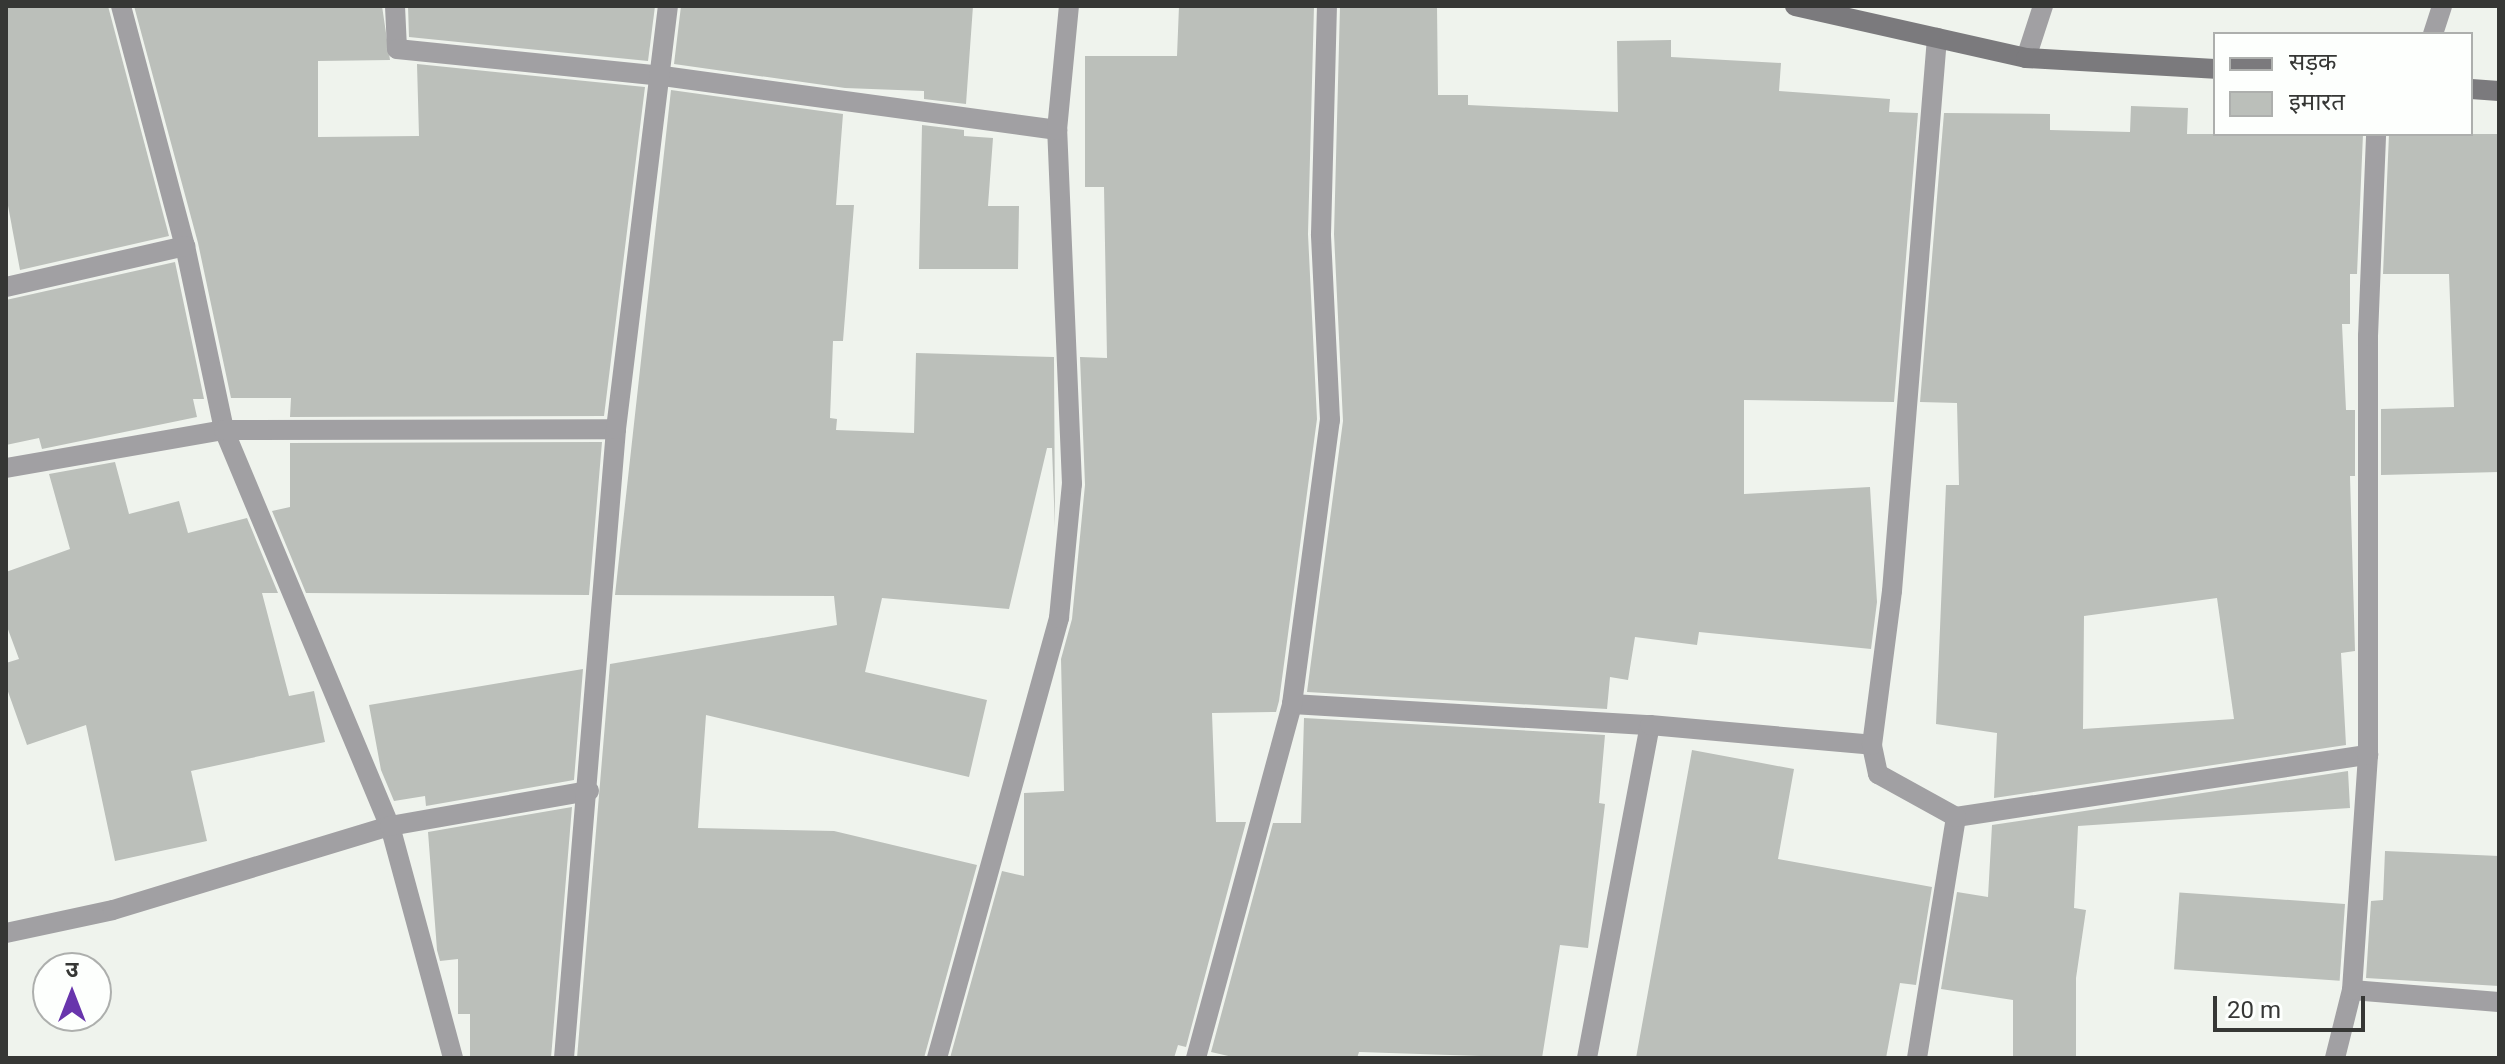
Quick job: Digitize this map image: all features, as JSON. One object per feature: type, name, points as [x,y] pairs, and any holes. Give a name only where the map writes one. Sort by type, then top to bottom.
[{"type":"main road","points":[[1795,6],[2026,58],[2213,69]]},
{"type":"main road","points":[[2473,89],[2499,91]]},
{"type":"street","points":[[121,6],[185,246],[224,430],[390,826],[453,1058]]},
{"type":"street","points":[[395,6],[397,49],[663,76],[1057,130]]},
{"type":"street","points":[[564,1058],[589,791],[616,429],[663,76],[668,6]]},
{"type":"street","points":[[937,1058],[1059,618],[1072,484],[1057,130],[1069,6]]},
{"type":"street","points":[[1196,1058],[1292,704],[1330,420],[1321,234],[1327,6]]},
{"type":"street","points":[[2026,58],[2043,6]]},
{"type":"street","points":[[2434,32],[2442,6]]},
{"type":"street","points":[[1937,38],[1892,591],[1872,745],[1878,774],[1956,817],[2368,755]]},
{"type":"street","points":[[2335,1058],[2352,990],[2368,755],[2368,336],[2376,136]]},
{"type":"street","points":[[6,287],[185,246]]},
{"type":"street","points":[[6,468],[224,430],[616,429]]},
{"type":"street","points":[[1292,704],[1650,725],[1872,745]]},
{"type":"street","points":[[1587,1058],[1650,725]]},
{"type":"street","points":[[6,933],[113,910],[390,826],[589,791]]},
{"type":"street","points":[[1917,1058],[1956,817]]},
{"type":"street","points":[[2352,990],[2499,1002]]},
{"type":"building","points":[[6,6],[108,6],[169,236],[20,270],[6,195]]},
{"type":"building","points":[[134,6],[382,6],[390,60],[318,61],[318,137],[419,136],[417,64],[645,87],[604,416],[290,417],[291,398],[231,398],[198,243]]},
{"type":"building","points":[[408,6],[655,6],[648,61],[409,37]]},
{"type":"building","points":[[681,6],[973,6],[966,104],[924,99],[924,91],[845,88],[674,64]]},
{"type":"building","points":[[1179,6],[1314,6],[1308,234],[1317,419],[1279,701],[1276,712],[1212,713],[1216,822],[1246,822],[1186,1047],[1178,1045],[1174,1058],[950,1058],[1002,871],[1024,876],[1024,793],[1064,791],[1061,659],[1072,619],[1085,485],[1080,357],[1107,358],[1104,187],[1085,187],[1085,56],[1177,56]]},
{"type":"building","points":[[1340,6],[1437,6],[1438,95],[1468,95],[1468,105],[1618,112],[1617,41],[1671,40],[1671,57],[1781,63],[1779,91],[1890,99],[1889,112],[1918,113],[1894,402],[1744,400],[1744,494],[1870,487],[1877,602],[1871,649],[1699,632],[1697,645],[1635,637],[1628,680],[1610,677],[1607,709],[1307,692],[1343,421],[1334,234]]},
{"type":"building","points":[[671,90],[843,114],[836,205],[854,205],[843,341],[833,341],[830,418],[837,419],[836,430],[914,433],[916,353],[1054,357],[1055,528],[1052,448],[1047,448],[1009,609],[882,598],[865,672],[987,700],[969,777],[706,715],[698,828],[834,831],[977,865],[924,1058],[577,1058],[610,664],[837,625],[834,596],[615,595]]},
{"type":"building","points":[[2131,106],[2188,108],[2187,134],[2363,136],[2357,274],[2350,274],[2350,324],[2342,324],[2346,410],[2355,410],[2355,476],[2350,476],[2355,651],[2341,653],[2346,745],[1994,798],[1997,733],[1936,724],[1946,485],[1959,485],[1957,403],[1920,402],[1944,113],[2050,114],[2050,130],[2130,132]],"holes":[[[2217,598],[2234,719],[2083,729],[2084,616]]]},
{"type":"building","points":[[922,125],[964,130],[964,136],[993,138],[988,206],[1019,206],[1018,269],[919,269]]},
{"type":"building","points":[[2499,134],[2499,472],[2381,475],[2381,409],[2454,407],[2449,274],[2383,274],[2389,136]]},
{"type":"building","points":[[175,262],[204,399],[193,399],[197,417],[42,449],[39,438],[6,445],[6,300]]},
{"type":"building","points":[[602,442],[589,595],[306,593],[272,511],[290,507],[290,443]]},
{"type":"building","points":[[115,462],[129,514],[179,501],[188,533],[247,518],[278,593],[262,593],[289,696],[314,691],[325,742],[191,771],[207,841],[115,861],[86,725],[27,745],[6,686],[6,663],[19,659],[6,624],[6,572],[70,549],[49,474]]},
{"type":"building","points":[[583,669],[574,780],[426,806],[425,796],[394,801],[381,770],[369,705]]},
{"type":"building","points":[[1304,718],[1605,735],[1599,803],[1605,804],[1588,948],[1560,945],[1542,1058],[1359,1052],[1357,1058],[1237,1058],[1211,1052],[1273,823],[1301,823]]},
{"type":"building","points":[[1692,750],[1794,769],[1778,859],[1932,887],[1916,985],[1900,983],[1886,1058],[1636,1058]]},
{"type":"building","points":[[2348,771],[2350,808],[2078,826],[2074,908],[2086,910],[2076,978],[2076,1058],[2013,1058],[2013,1000],[1941,989],[1957,892],[1988,897],[1992,825]]},
{"type":"building","points":[[572,807],[551,1058],[470,1058],[470,1014],[458,1014],[458,959],[440,961],[437,950],[428,832]]},
{"type":"building","points":[[2385,851],[2499,856],[2499,986],[2366,978],[2371,901],[2383,900]]},
{"type":"building","points":[[2179,892],[2345,904],[2340,981],[2174,969]]}]
